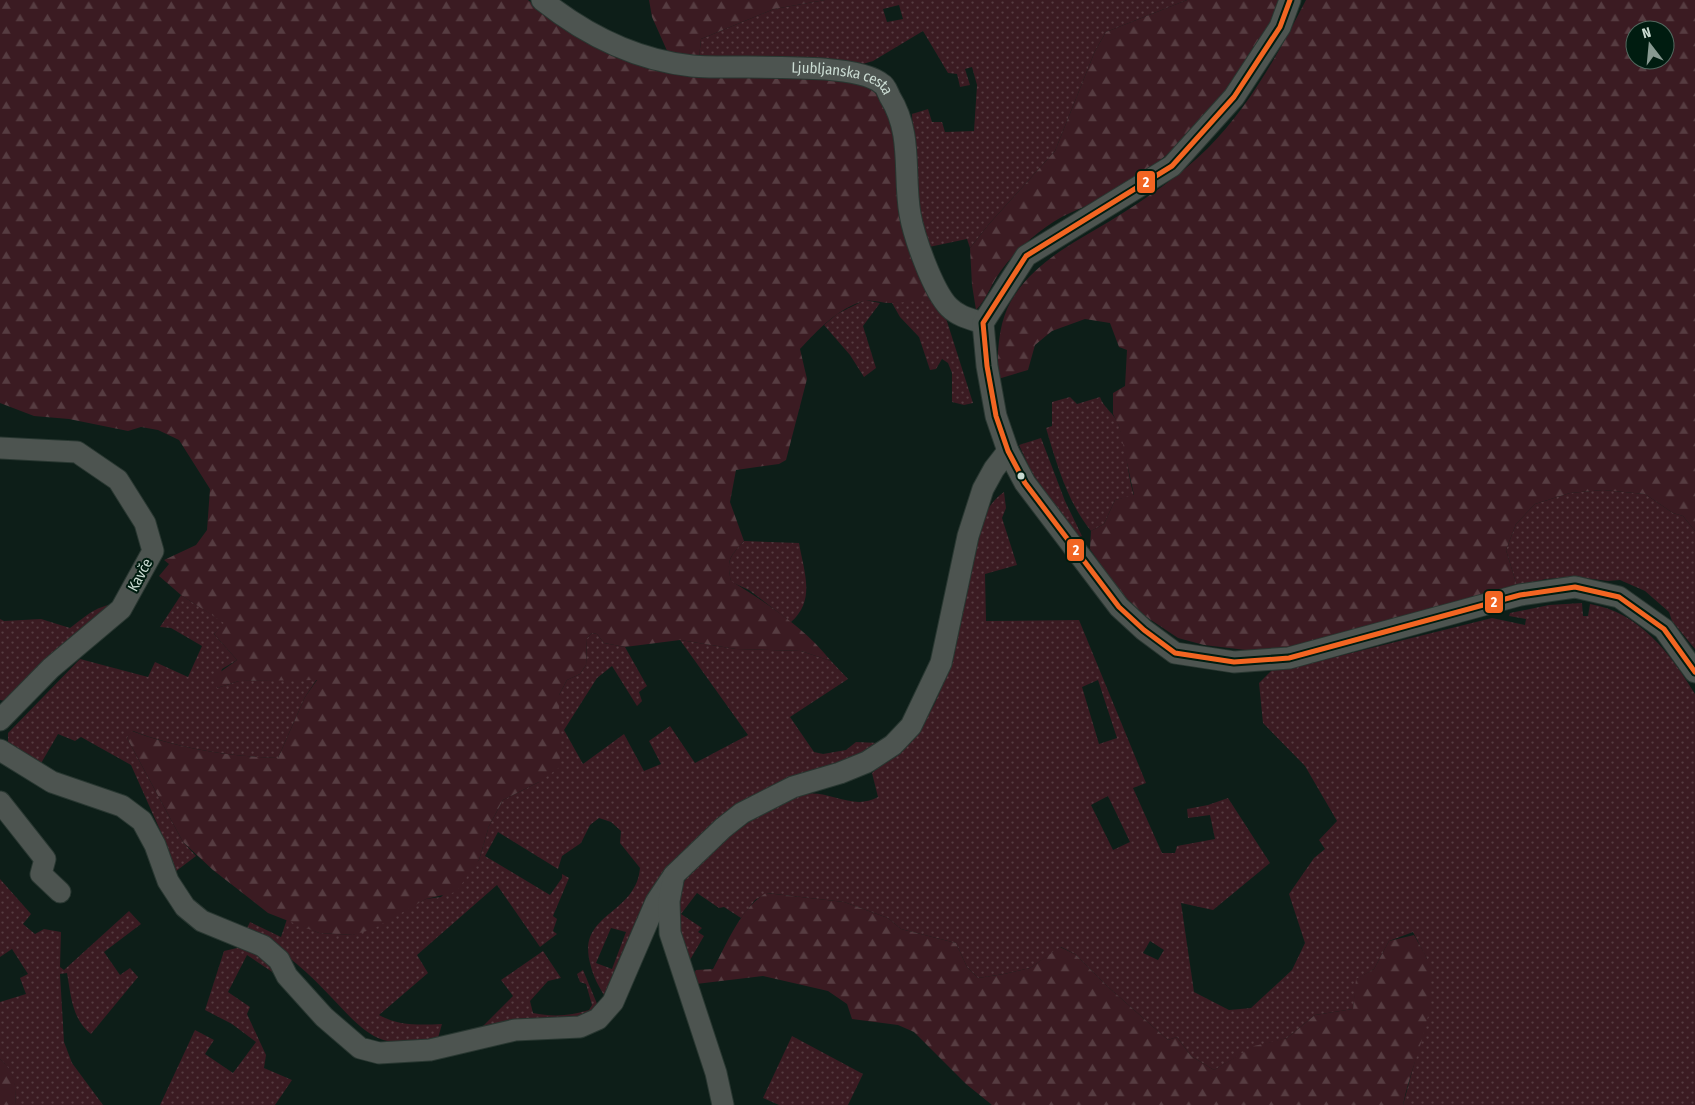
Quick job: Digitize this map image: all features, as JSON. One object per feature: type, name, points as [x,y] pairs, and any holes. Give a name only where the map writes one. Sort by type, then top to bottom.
[{"type":"street","name":"Ljubljanska cesta","points":[[542,0],[605,42],[644,56],[692,66],[853,71],[882,84],[898,109],[906,144],[910,214],[927,269],[948,307],[962,316],[983,323]]},
{"type":"street","points":[[1290,0],[1280,27],[1234,96],[1172,166],[1026,256],[983,323],[987,366],[994,407],[1008,451],[1025,483],[1118,607],[1174,653],[1234,662],[1289,658],[1520,595],[1575,587],[1619,597],[1664,629],[1695,672]]},
{"type":"street","name":"Kavče","points":[[0,448],[77,452],[118,480],[145,523],[153,551],[121,609],[51,668],[0,720]]},
{"type":"street","points":[[0,750],[52,782],[122,806],[142,821],[155,845],[168,881],[185,907],[202,922],[263,946],[279,960],[287,976],[324,1017],[360,1048],[379,1053],[430,1050],[515,1030],[580,1027],[598,1019],[613,1002],[656,902],[674,875],[723,828],[742,813],[793,787],[840,773],[867,762],[893,745],[911,726],[941,663],[968,536],[983,489],[994,469],[1008,451]]},
{"type":"street","points":[[0,802],[45,859],[41,874],[60,892]]},
{"type":"street","points":[[674,875],[669,902],[670,934],[716,1073],[723,1105]]},
{"type":"green space","points":[[0,0],[528,0],[587,42],[619,58],[654,69],[847,79],[874,88],[892,108],[936,302],[890,303],[864,301],[837,314],[821,327],[800,349],[807,379],[786,460],[779,464],[736,470],[730,502],[744,541],[730,559],[731,581],[771,607],[797,627],[831,661],[801,651],[736,649],[680,640],[625,647],[604,643],[597,634],[592,633],[587,638],[586,665],[580,674],[567,680],[559,695],[560,767],[539,782],[503,800],[489,826],[479,860],[456,892],[426,899],[373,929],[353,935],[319,933],[268,913],[213,870],[183,842],[127,738],[132,731],[186,747],[240,755],[278,758],[305,697],[317,680],[239,681],[217,688],[212,678],[237,660],[214,634],[224,623],[181,595],[159,576],[169,564],[164,560],[196,545],[207,530],[210,489],[179,440],[158,430],[141,427],[128,431],[69,419],[34,416],[0,403]]},
{"type":"green space","points":[[649,0],[825,0],[774,9],[701,39],[699,58],[668,53],[652,17]]},
{"type":"green space","points":[[825,0],[1187,0],[1106,32],[1095,51],[1055,151],[989,224],[970,248],[967,239],[929,247],[916,203],[912,114],[928,109],[932,122],[942,122],[945,132],[974,131],[977,85],[972,67],[965,69],[970,85],[960,87],[957,74],[948,73],[923,31],[873,61],[856,66],[699,58],[701,39],[774,9]],"holes":[[[899,5],[903,19],[887,22],[883,9]]]},
{"type":"green space","points":[[1187,0],[1283,0],[1251,58],[1214,108],[1194,130],[1145,172],[1117,191],[1054,221],[1033,237],[1015,253],[976,310],[972,285],[970,248],[989,224],[1055,151],[1095,51],[1106,32]]},
{"type":"green space","points":[[1306,0],[1695,0],[1695,531],[1683,516],[1673,513],[1645,494],[1603,490],[1570,493],[1535,504],[1516,524],[1506,550],[1517,586],[1356,634],[1275,650],[1246,650],[1204,645],[1178,638],[1145,616],[1118,590],[1090,549],[1091,531],[1104,524],[1115,500],[1134,495],[1119,426],[1113,414],[1113,393],[1125,386],[1127,350],[1119,347],[1110,323],[1085,319],[1052,331],[1035,345],[1028,370],[998,379],[998,349],[1003,319],[1020,287],[1043,264],[1068,246],[1149,196],[1174,178],[1208,148],[1237,114],[1274,59]]},
{"type":"green space","points":[[921,299],[936,302],[944,312],[973,403],[964,405],[952,402],[952,373],[948,363],[942,359],[936,369],[930,370],[919,337],[900,317],[892,303]]},
{"type":"green space","points":[[865,300],[880,303],[863,326],[876,368],[864,377],[850,355],[824,325],[837,314]]},
{"type":"green space","points":[[1070,397],[1077,404],[1100,397],[1115,418],[1122,434],[1134,496],[1115,500],[1104,524],[1091,531],[1069,495],[1046,428],[1052,426],[1052,402]]},
{"type":"green space","points":[[1041,438],[1065,501],[1082,536],[1078,537],[1032,473],[1019,445]]},
{"type":"green space","points":[[1603,490],[1645,494],[1673,513],[1683,516],[1695,531],[1695,649],[1672,621],[1669,612],[1645,591],[1620,580],[1608,581],[1577,577],[1546,579],[1517,586],[1506,550],[1516,524],[1535,504],[1570,493]]},
{"type":"green space","points":[[1004,492],[1006,508],[1002,518],[1017,565],[985,574],[986,621],[1079,620],[1146,783],[1133,788],[1162,853],[1175,853],[1177,846],[1215,839],[1210,815],[1188,818],[1187,809],[1208,805],[1228,798],[1270,863],[1213,910],[1181,903],[1194,992],[1229,1010],[1251,1008],[1292,970],[1305,943],[1289,894],[1314,858],[1325,849],[1319,840],[1337,821],[1305,766],[1263,723],[1259,683],[1272,670],[1323,660],[1492,618],[1525,625],[1526,619],[1509,616],[1510,613],[1549,605],[1582,603],[1583,616],[1588,616],[1590,604],[1608,609],[1624,616],[1652,637],[1675,664],[1695,694],[1695,1105],[1403,1105],[1426,1020],[1427,959],[1413,932],[1389,941],[1374,969],[1357,979],[1353,1009],[1315,1015],[1287,1038],[1254,1047],[1214,1070],[1191,1056],[1177,1037],[1168,1040],[1107,986],[1075,954],[1061,947],[1030,968],[978,978],[967,967],[956,943],[901,929],[888,918],[844,902],[767,893],[755,900],[741,918],[724,907],[719,908],[697,893],[681,914],[702,928],[698,932],[704,936],[687,965],[676,930],[673,909],[677,894],[688,877],[705,858],[748,823],[789,799],[805,794],[824,795],[860,802],[878,797],[872,773],[898,750],[922,724],[939,693],[950,656],[960,605],[965,594],[966,580],[978,530],[995,499]],"holes":[[[1098,680],[1117,738],[1099,744],[1082,687]],[[1108,796],[1130,842],[1113,850],[1091,805]],[[1150,941],[1164,950],[1158,960],[1143,953]]]},
{"type":"green space","points":[[744,541],[799,543],[805,575],[806,595],[799,613],[791,622],[749,590],[731,582],[730,559]]},
{"type":"green space","points":[[181,595],[225,623],[214,634],[237,660],[222,669],[217,688],[239,681],[317,679],[305,697],[278,758],[240,755],[186,747],[133,731],[127,738],[183,842],[196,856],[167,878],[160,860],[164,839],[131,765],[81,737],[75,741],[58,734],[32,779],[8,755],[8,733],[80,659],[148,677],[155,662],[188,677],[202,646],[171,628],[160,627]]},
{"type":"green space","points":[[118,603],[20,704],[0,700],[0,619],[4,621],[41,619],[70,628],[97,609]]},
{"type":"green space","points":[[592,633],[597,634],[604,643],[625,647],[647,686],[639,692],[642,701],[637,706],[612,666],[597,678],[564,730],[583,764],[624,734],[644,771],[661,764],[649,741],[670,726],[695,763],[748,735],[680,640],[736,649],[801,651],[831,661],[848,679],[790,717],[814,752],[823,754],[846,750],[856,742],[879,743],[881,748],[696,845],[606,998],[593,972],[588,946],[592,934],[599,923],[629,896],[636,884],[640,868],[620,843],[621,831],[611,822],[599,818],[590,825],[581,843],[562,856],[558,869],[498,832],[485,856],[550,895],[562,878],[562,874],[569,878],[553,916],[557,919],[553,931],[557,934],[540,947],[497,885],[417,955],[428,973],[379,1015],[401,1023],[442,1024],[438,1038],[392,1042],[378,1038],[359,1025],[313,978],[292,960],[270,944],[245,932],[250,922],[281,937],[287,919],[319,933],[353,935],[426,899],[441,897],[479,860],[489,826],[503,800],[539,782],[559,720],[559,695],[567,680],[580,674],[586,665],[587,638]],"holes":[[[611,928],[626,932],[612,969],[596,963]]]},
{"type":"green space","points":[[0,879],[31,914],[23,924],[35,934],[44,929],[61,932],[60,967],[64,970],[129,911],[141,924],[104,952],[120,975],[130,968],[138,977],[91,1034],[76,1014],[67,973],[60,974],[64,1042],[72,1063],[103,1105],[15,1105],[14,1080],[9,1069],[0,1059],[0,1002],[26,994],[20,978],[28,974],[12,949],[0,957]]},
{"type":"green space","points":[[766,893],[844,902],[888,918],[901,929],[956,943],[967,967],[978,978],[1030,968],[1060,947],[1075,954],[1107,986],[1168,1040],[1177,1037],[1191,1056],[1214,1070],[1254,1046],[1287,1038],[1315,1015],[1353,1009],[1356,979],[1374,969],[1389,941],[1414,935],[1424,953],[1431,977],[1428,1014],[1403,1105],[992,1105],[966,1084],[914,1032],[898,1025],[852,1019],[847,1004],[828,991],[763,976],[696,984],[691,978],[696,970],[713,969],[742,917]]},
{"type":"green space","points":[[237,941],[299,977],[342,1019],[247,955],[228,992],[250,1007],[247,1014],[266,1055],[264,1068],[292,1080],[275,1105],[160,1105],[195,1030],[214,1040],[205,1054],[233,1073],[256,1042],[232,1024],[205,1010],[224,951],[237,948]]},
{"type":"green space","points":[[543,951],[561,978],[548,981],[530,1001],[533,1013],[561,1015],[589,1010],[592,1005],[586,984],[580,982],[577,974],[583,970],[598,1006],[592,1012],[578,1018],[536,1018],[515,1021],[482,1030],[481,1028],[513,996],[501,980]]},
{"type":"green space","points":[[792,1036],[863,1074],[848,1105],[779,1105],[763,1098]]},
{"type":"green space","points":[[0,1059],[9,1069],[14,1080],[15,1105],[0,1105]]},
{"type":"transit line","name":"2","points":[[1290,0],[1280,27],[1234,97],[1172,166],[1026,256],[983,323],[987,366],[996,416],[1008,451],[1025,483],[1119,607],[1144,630],[1175,653],[1234,662],[1289,658],[1520,595],[1575,587],[1619,597],[1664,629],[1695,672]]}]
